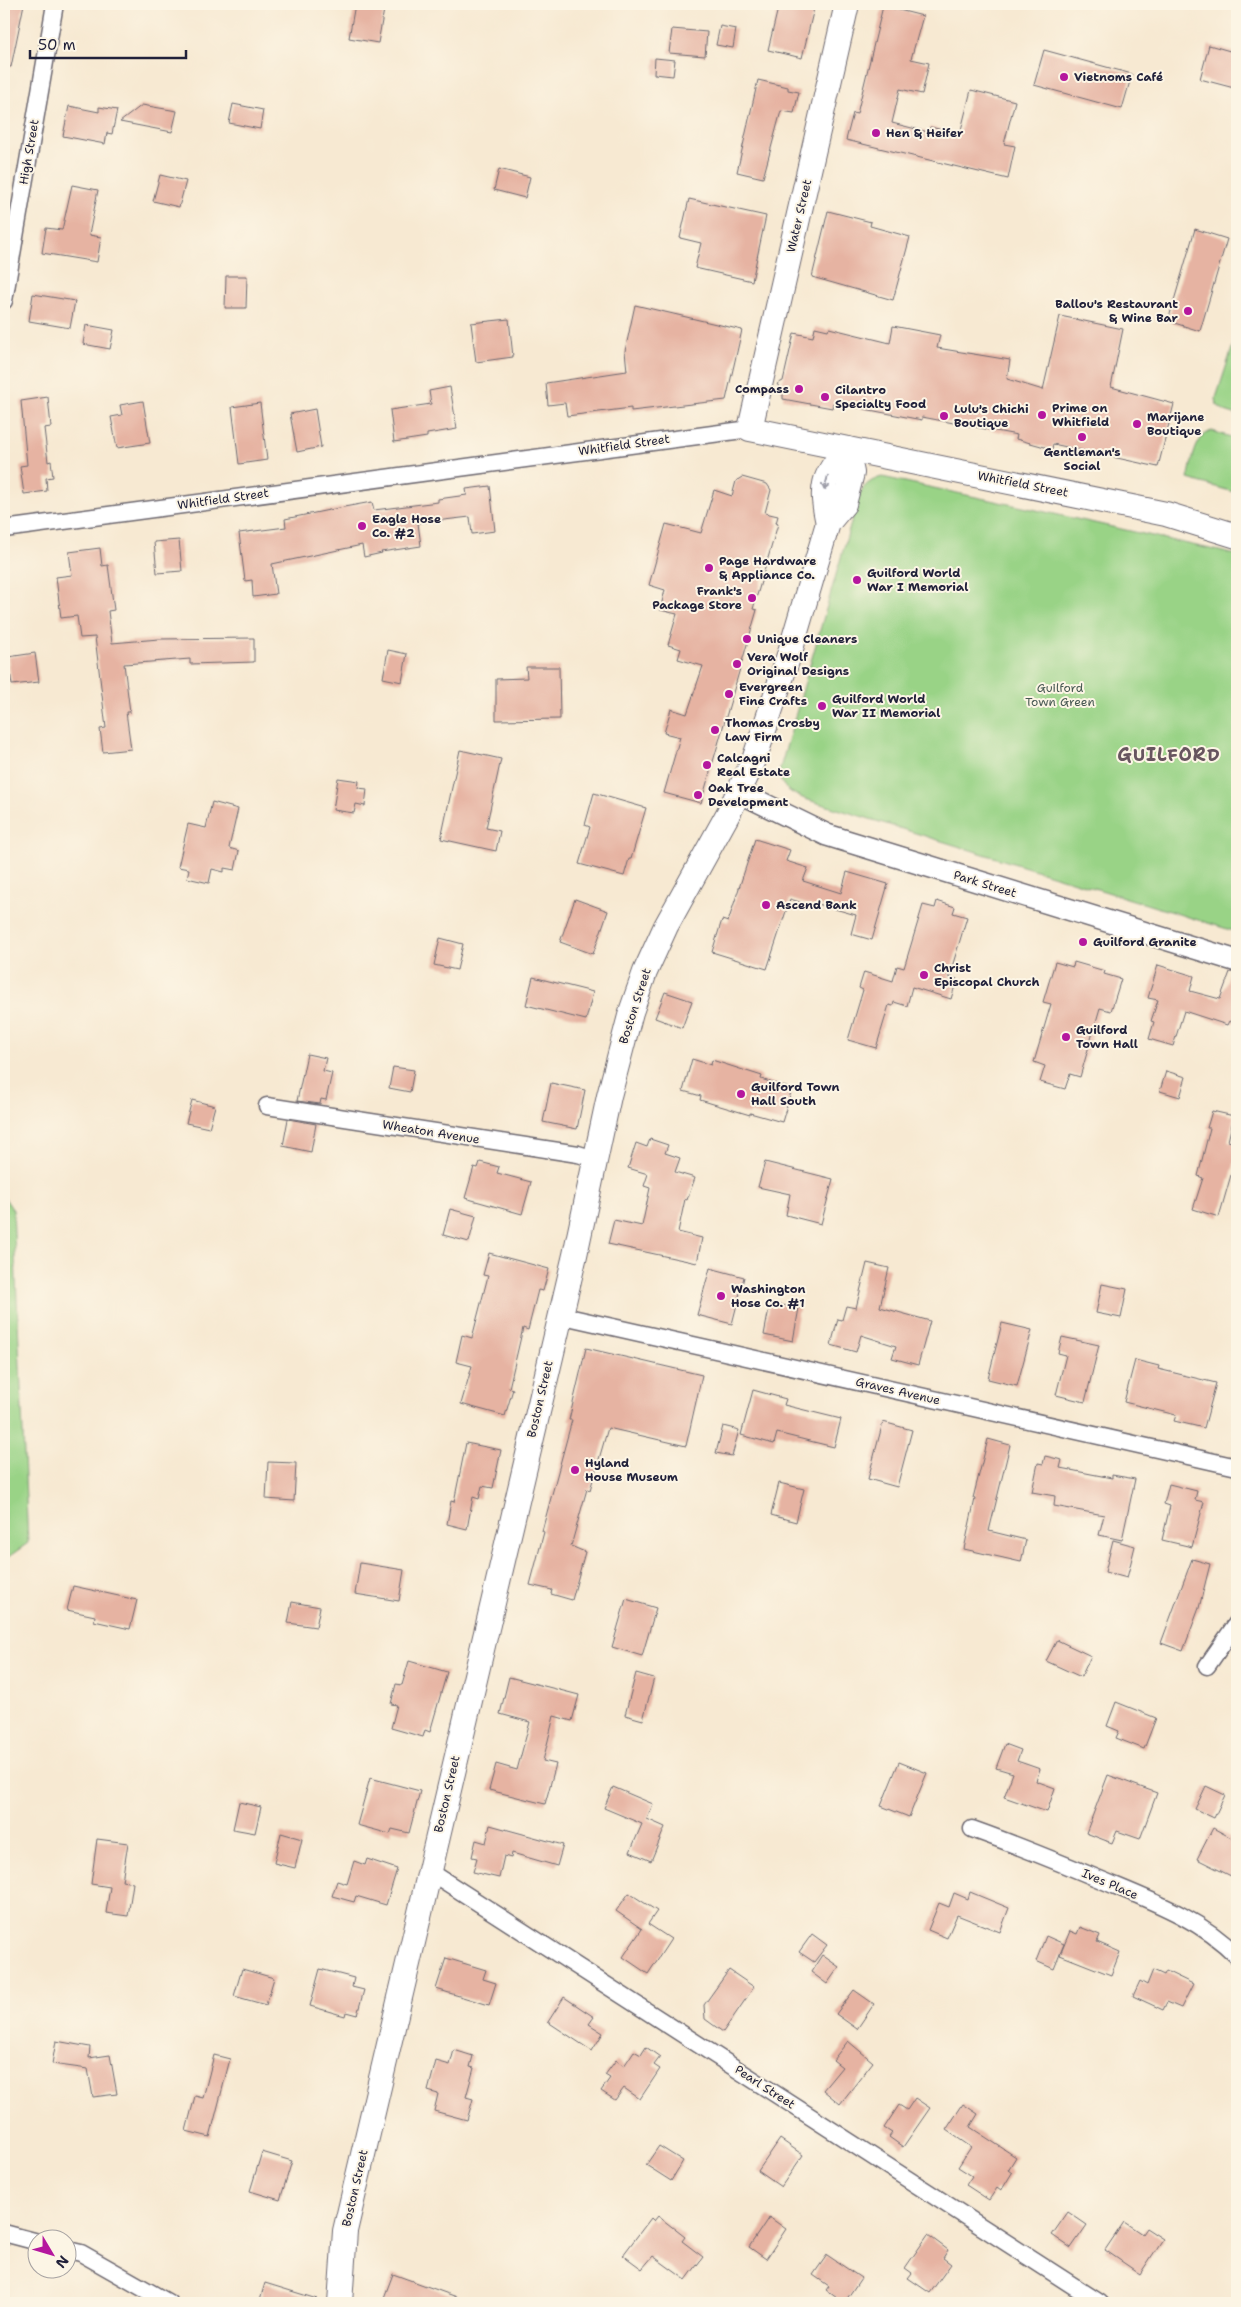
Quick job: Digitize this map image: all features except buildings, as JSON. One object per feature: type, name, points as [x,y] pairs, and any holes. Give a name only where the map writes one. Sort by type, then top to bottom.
[{"type":"main road","name":"Water Street","points":[[750,429],[847,4]]},
{"type":"main road","name":"Whitfield Street","points":[[750,429],[1166,514],[1237,536]]},
{"type":"main road","name":"Boston Street","points":[[340,2303],[345,2231],[631,1012],[645,972],[666,926],[739,792],[754,760],[828,524],[822,498],[830,468],[847,449]]},
{"type":"street","name":"High Street","points":[[4,301],[55,4]]},
{"type":"street","name":"Whitfield Street","points":[[4,528],[750,429]]},
{"type":"street","name":"Park Street","points":[[739,792],[827,836],[1237,960]]},
{"type":"street","name":"Wheaton Avenue","points":[[267,1106],[578,1154],[595,1159]]},
{"type":"street","name":"Graves Avenue","points":[[559,1315],[1237,1468]]},
{"type":"street","points":[[1208,1666],[1237,1623]]},
{"type":"street","name":"Ives Place","points":[[972,1829],[1025,1848],[1164,1907],[1201,1926],[1224,1942],[1237,1956]]},
{"type":"street","name":"Pearl Street","points":[[429,1871],[1100,2303]]},
{"type":"street","points":[[4,2232],[28,2239]]},
{"type":"street","points":[[78,2252],[169,2303]]},
{"type":"green space","points":[[1236,336],[1237,415],[1225,411],[1217,405],[1216,398]]},
{"type":"green space","points":[[1212,431],[1237,439],[1237,493],[1188,479],[1195,451],[1201,438]]},
{"type":"green space","name":"Guilford Town Green","points":[[882,477],[1237,555],[1237,932],[805,799],[784,786],[779,772],[859,495],[868,483]]},
{"type":"green space","points":[[4,1197],[13,1210],[28,1543],[4,1560]]},
{"type":"place","name":"Vietnoms Café","points":[[1064,77]]},
{"type":"place","name":"Hen & Heifer","points":[[876,133]]},
{"type":"place","name":"Ballou's Restaurant & Wine Bar","points":[[1188,311]]},
{"type":"place","name":"Compass","points":[[799,389]]},
{"type":"place","name":"Cilantro Specialty Food","points":[[825,397]]},
{"type":"place","name":"Prime on Whitfield","points":[[1042,415]]},
{"type":"place","name":"Lulu's Chichi Boutique","points":[[944,416]]},
{"type":"place","name":"Marijane Boutique","points":[[1137,424]]},
{"type":"place","name":"Gentleman's Social","points":[[1082,437]]},
{"type":"place","name":"Eagle Hose Co. #2","points":[[362,526]]},
{"type":"place","name":"Page Hardware & Appliance Co.","points":[[709,568]]},
{"type":"place","name":"Guilford World War I Memorial","points":[[857,580]]},
{"type":"place","name":"Frank's Package Store","points":[[752,598]]},
{"type":"place","name":"Unique Cleaners","points":[[747,639]]},
{"type":"place","name":"Vera Wolf Original Designs","points":[[737,664]]},
{"type":"place","name":"Evergreen Fine Crafts","points":[[729,694]]},
{"type":"place","name":"Guilford World War II Memorial","points":[[822,706]]},
{"type":"place","name":"Thomas Crosby Law Firm","points":[[715,730]]},
{"type":"place","name":"Calcagni Real Estate","points":[[707,765]]},
{"type":"place","name":"Oak Tree Development","points":[[698,795]]},
{"type":"place","name":"Ascend Bank","points":[[766,905]]},
{"type":"place","name":"Guilford Granite","points":[[1083,942]]},
{"type":"place","name":"Christ Episcopal Church","points":[[924,975]]},
{"type":"place","name":"Guilford Town Hall","points":[[1066,1037]]},
{"type":"place","name":"Guilford Town Hall South","points":[[741,1094]]},
{"type":"place","name":"Washington Hose Co. #1","points":[[721,1296]]},
{"type":"place","name":"Hyland House Museum","points":[[575,1470]]},
{"type":"district","name":"GUILFORD","points":[[1169,755]]}]
